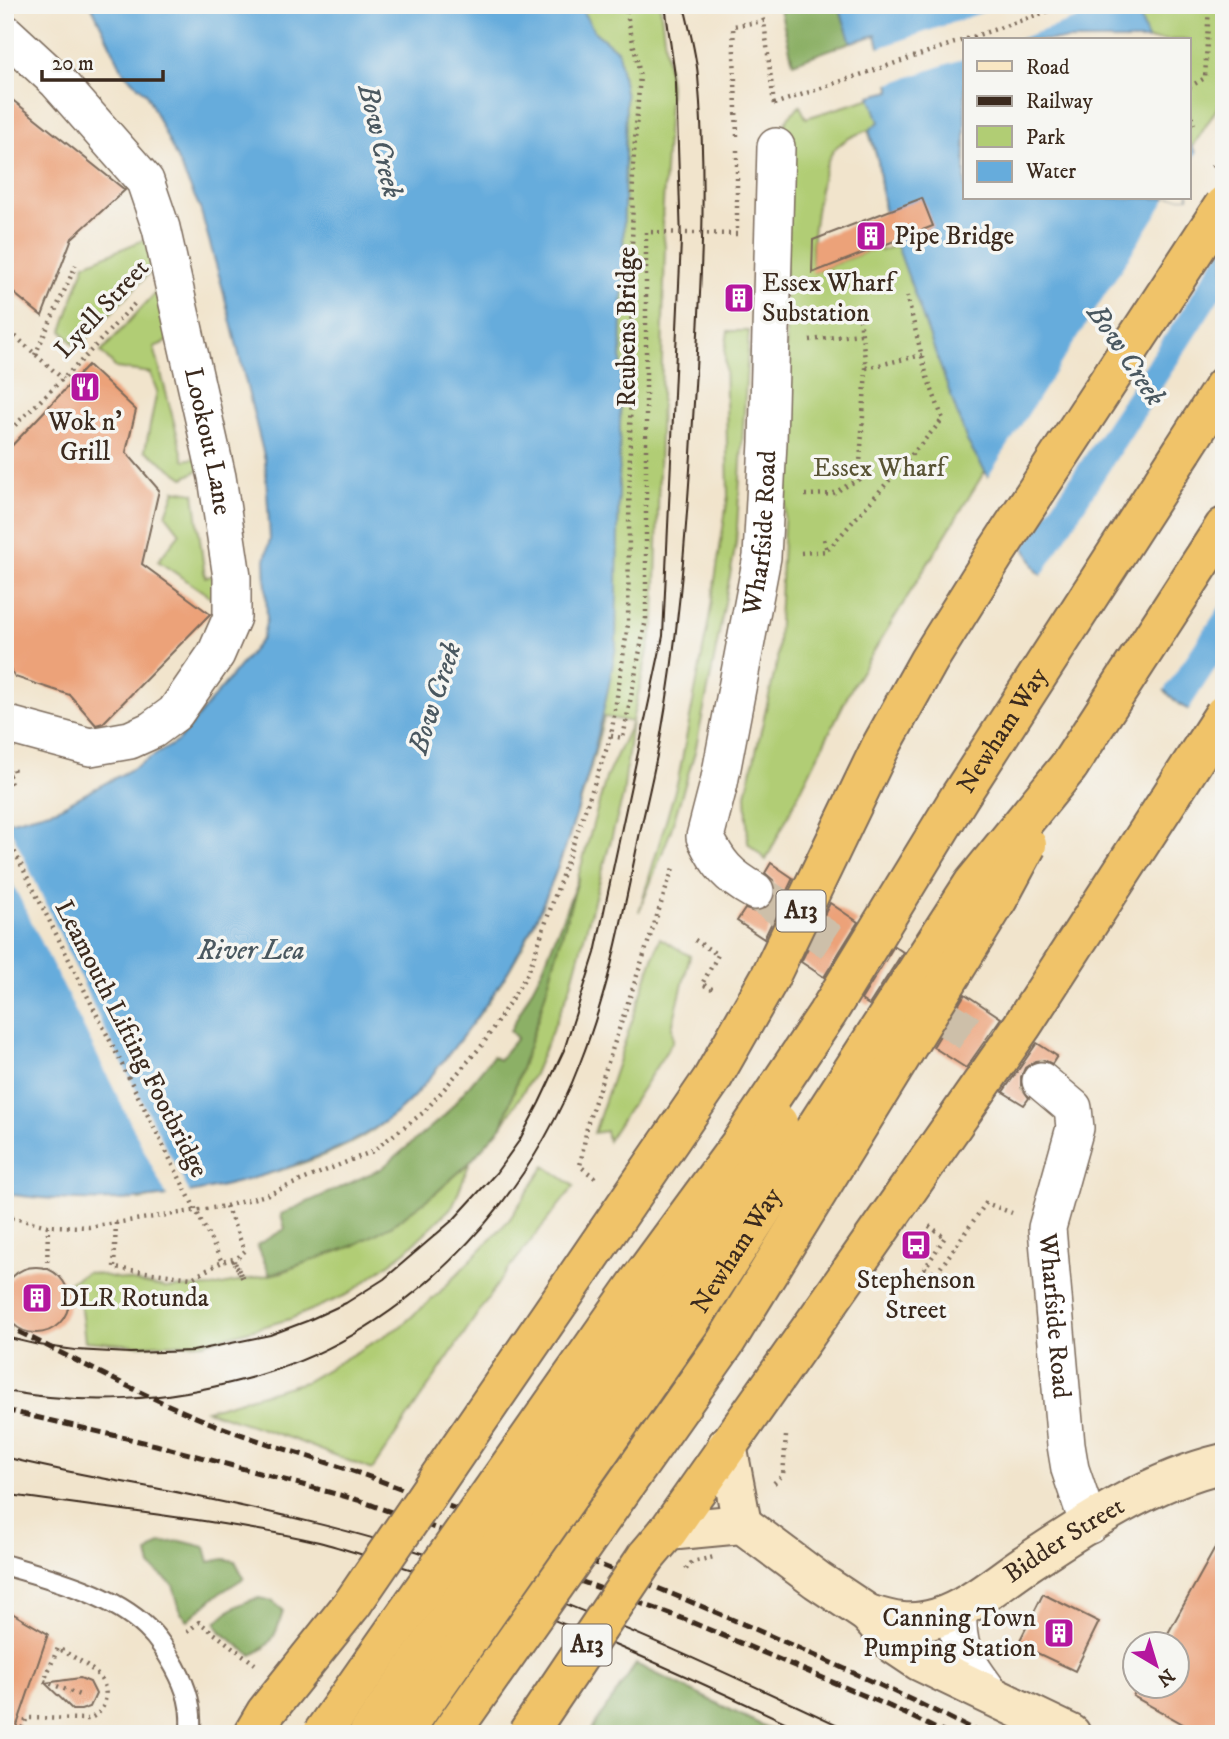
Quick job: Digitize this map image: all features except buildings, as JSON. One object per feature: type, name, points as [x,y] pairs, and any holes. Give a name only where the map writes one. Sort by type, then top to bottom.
[{"type":"highway","name":"A13","points":[[253,1734],[266,1712],[353,1603],[712,1079],[770,977],[881,746],[929,660],[997,551],[1224,205]]},
{"type":"highway","name":"Newham Way","points":[[322,1734],[640,1280],[740,1144],[827,1014],[960,796],[1224,386]]},
{"type":"highway","name":"Newham Way","points":[[450,1734],[725,1343],[998,899],[1069,766],[1224,527]]},
{"type":"highway","name":"A13","points":[[527,1734],[646,1557],[668,1531],[1022,1027],[1224,714]]},
{"type":"highway","name":"Newham Way","points":[[402,1734],[692,1319],[973,884],[1069,766]]},
{"type":"highway","name":"Newham Way","points":[[368,1734],[669,1302],[762,1158],[827,1014]]},
{"type":"main road","points":[[727,1445],[742,1524]]},
{"type":"main road","name":"Bidder Street","points":[[862,1611],[902,1624],[935,1619],[958,1610],[1148,1490],[1197,1469],[1224,1463]]},
{"type":"main road","points":[[668,1531],[742,1524],[862,1611],[895,1645],[919,1661],[1071,1734]]},
{"type":"street","name":"Lookout Lane","points":[[5,33],[57,82],[145,181],[161,229],[217,477],[232,577],[232,617],[216,654],[175,713],[152,730],[130,740],[90,747],[5,724]]},
{"type":"street","name":"Wharfside Road","points":[[755,891],[734,879],[716,859],[705,837],[719,783],[762,557],[776,147]]},
{"type":"street","name":"Wharfside Road","points":[[1041,1081],[1073,1108],[1075,1128],[1047,1228],[1063,1421],[1074,1483],[1089,1525]]},
{"type":"street","points":[[958,1610],[957,1632],[962,1655],[990,1694]]},
{"type":"lane","points":[[5,1565],[59,1580],[108,1601],[146,1626],[165,1648],[186,1687],[190,1701],[190,1734]]},
{"type":"path","points":[[5,1216],[48,1226],[89,1227],[226,1206],[266,1195],[371,1152],[424,1112],[483,1044],[528,973],[611,736],[628,624],[633,167],[640,75],[625,5]]},
{"type":"path","points":[[760,5],[774,104],[963,40]]},
{"type":"path","points":[[969,38],[1067,5]]},
{"type":"path","points":[[1190,86],[1205,78],[1209,5]]},
{"type":"path","name":"Reubens Bridge","points":[[611,736],[623,738],[646,619],[646,232],[737,234],[733,26],[764,21]]},
{"type":"path","points":[[1190,113],[1194,124]]},
{"type":"path","name":"Lyell Street","points":[[35,355],[76,265]]},
{"type":"path","name":"Lyell Street","points":[[5,435],[63,379],[170,266]]},
{"type":"path","points":[[762,557],[827,551],[943,419],[927,377],[907,296]]},
{"type":"path","points":[[765,495],[832,494],[859,479],[866,368],[858,302]]},
{"type":"path","name":"Lyell Street","points":[[5,327],[63,379]]},
{"type":"path","points":[[770,345],[861,334]]},
{"type":"path","points":[[866,368],[922,355]]},
{"type":"path","points":[[824,539],[827,551]]},
{"type":"path","points":[[5,771],[11,783],[5,787]]},
{"type":"path","name":"Leamouth Lifting Footbridge","points":[[5,833],[222,1262]]},
{"type":"path","points":[[589,1173],[580,1166],[587,1122],[678,854]]},
{"type":"path","points":[[695,940],[718,955],[702,984],[720,993]]},
{"type":"path","points":[[922,1222],[945,1237],[925,1268],[936,1275],[986,1203],[1047,1228]]},
{"type":"path","points":[[117,1223],[114,1268],[192,1278],[233,1259],[243,1279],[234,1261],[245,1251],[226,1206]]},
{"type":"path","points":[[47,1269],[48,1226]]},
{"type":"path","points":[[773,1484],[783,1475],[784,1440]]},
{"type":"path","points":[[186,1632],[199,1622],[255,1664]]},
{"type":"path","points":[[19,1734],[27,1718],[88,1719],[96,1716],[103,1708],[105,1685],[98,1674],[58,1648],[44,1681],[82,1696]]},
{"type":"green space","points":[[517,5],[660,5],[670,86],[662,222],[665,247],[655,621],[632,722],[604,717],[565,847],[524,943],[480,1014],[438,1068],[407,1102],[359,1139],[307,1162],[252,1178],[140,1200]]},
{"type":"green space","points":[[779,5],[835,5],[840,10],[851,42],[793,63]]},
{"type":"green space","name":"Essex Wharf","points":[[835,5],[881,5],[1180,705],[1037,571],[985,471],[853,685],[766,860],[748,843],[746,794],[777,662],[788,441],[782,129],[789,116],[800,106],[806,118],[891,92],[876,35],[851,42],[840,10]],"holes":[[[868,130],[878,161],[884,209],[898,244],[881,251],[879,247],[814,272],[812,247],[816,212],[827,163],[835,148],[843,141]]]},
{"type":"green space","points":[[1135,5],[1137,11],[1151,5],[1224,5],[1224,97],[1192,148],[1224,190],[1190,198],[1190,38],[1074,38]]},
{"type":"green space","points":[[148,238],[156,266],[77,348],[62,331],[85,264]]},
{"type":"green space","points":[[159,289],[173,339],[154,347],[184,460],[204,457],[206,466],[184,478],[145,450],[157,391],[150,373],[116,368],[101,352]]},
{"type":"green space","points":[[728,331],[749,331],[736,544],[695,752],[670,833],[639,912],[678,780],[709,619],[728,496],[725,351]]},
{"type":"green space","points":[[175,490],[194,493],[205,577],[222,575],[224,606],[158,561],[180,533],[166,515]]},
{"type":"green space","points":[[632,722],[623,796],[570,988],[534,1074],[502,1126],[540,1012],[606,778]]},
{"type":"green space","points":[[579,876],[540,1012],[502,1126],[470,1162],[437,1192],[391,1226],[353,1246],[270,1275],[257,1245],[285,1229],[281,1214],[381,1169],[445,1115],[493,1056],[499,1060],[517,1038],[510,1031],[543,968]]},
{"type":"green space","points":[[660,938],[690,956],[672,1027],[673,1041],[608,1141],[606,1131],[594,1133]]},
{"type":"green space","points":[[470,1162],[453,1206],[406,1251],[349,1294],[290,1319],[203,1343],[137,1345],[85,1341],[80,1302],[70,1282],[87,1272],[166,1288],[213,1287],[283,1272],[391,1226],[437,1192]]},
{"type":"green space","points":[[545,1166],[574,1186],[501,1279],[372,1470],[206,1410],[305,1382],[401,1326],[439,1293],[509,1220]]},
{"type":"green space","points":[[181,1541],[205,1547],[209,1562],[224,1559],[235,1561],[244,1578],[214,1597],[188,1620],[181,1613],[173,1585],[151,1567],[148,1553],[161,1543]]},
{"type":"green space","points":[[259,1598],[272,1601],[283,1610],[269,1643],[251,1655],[221,1632],[216,1623],[235,1607]]},
{"type":"green space","points":[[636,1664],[780,1734],[588,1734]]},
{"type":"water","name":"River Lea","points":[[91,5],[579,5],[595,32],[618,51],[626,98],[616,647],[589,771],[548,893],[497,989],[452,1050],[396,1113],[346,1144],[256,1178],[185,1193],[116,1200],[5,1194],[5,821],[57,809],[178,741],[262,639],[267,619],[265,560],[270,539],[265,460],[200,208],[146,93],[124,73]]},
{"type":"water","name":"Bow Creek","points":[[835,5],[1136,5],[1147,38],[963,38],[963,200],[1190,200],[1190,144],[1224,190],[1224,729],[1180,705],[1037,571],[967,441],[884,209],[878,161],[869,130],[879,122],[870,96],[891,91],[876,35],[851,42],[840,10]]},
{"type":"pier","points":[[1004,5],[1117,5],[1021,38],[963,38],[963,59],[886,85],[876,49]]},
{"type":"pier","points":[[1198,150],[1224,184],[1224,243],[1022,550],[986,480],[1166,200],[1190,200],[1190,163]]},
{"type":"pier","points":[[1224,291],[1224,600],[1162,693],[1040,578]]},
{"type":"pier","points":[[1224,655],[1224,733],[1187,712]]},
{"type":"pier","points":[[5,817],[102,1024],[192,1197],[169,1201],[5,868]]},
{"type":"tunnel","points":[[755,891],[1041,1081]]},
{"type":"tram line","points":[[5,1337],[75,1350],[130,1353],[193,1351],[270,1335],[307,1321],[346,1303],[384,1279],[454,1219],[496,1173],[519,1141],[539,1103],[564,1050],[595,953],[663,636],[681,241],[676,83],[665,5]]},
{"type":"tram line","points":[[5,1391],[97,1400],[156,1396],[246,1379],[303,1360],[356,1333],[405,1300],[450,1261],[490,1217],[526,1169],[556,1117],[590,1035],[614,952],[658,752],[676,633],[691,454],[703,170],[698,76],[684,5]]},
{"type":"tram line","points":[[5,1457],[263,1511],[359,1534],[422,1553],[588,1613],[857,1734]]},
{"type":"tram line","points":[[5,1494],[241,1527],[345,1549],[444,1580],[551,1619],[810,1734]]},
{"type":"railway","points":[[5,1325],[137,1391],[206,1421],[378,1480],[608,1568],[834,1664],[982,1734]]},
{"type":"railway","points":[[5,1410],[156,1445],[358,1500],[684,1619],[889,1706],[947,1734]]},
{"type":"place","name":"Pipe Bridge","points":[[871,236]]},
{"type":"place","name":"Essex Wharf Substation","points":[[739,298]]},
{"type":"place","name":"Wok n' Grill","points":[[85,387]]},
{"type":"place","name":"Stephenson Street","points":[[916,1245]]},
{"type":"place","name":"DLR Rotunda","points":[[37,1298]]},
{"type":"place","name":"Canning Town Pumping Station","points":[[1059,1633]]}]
